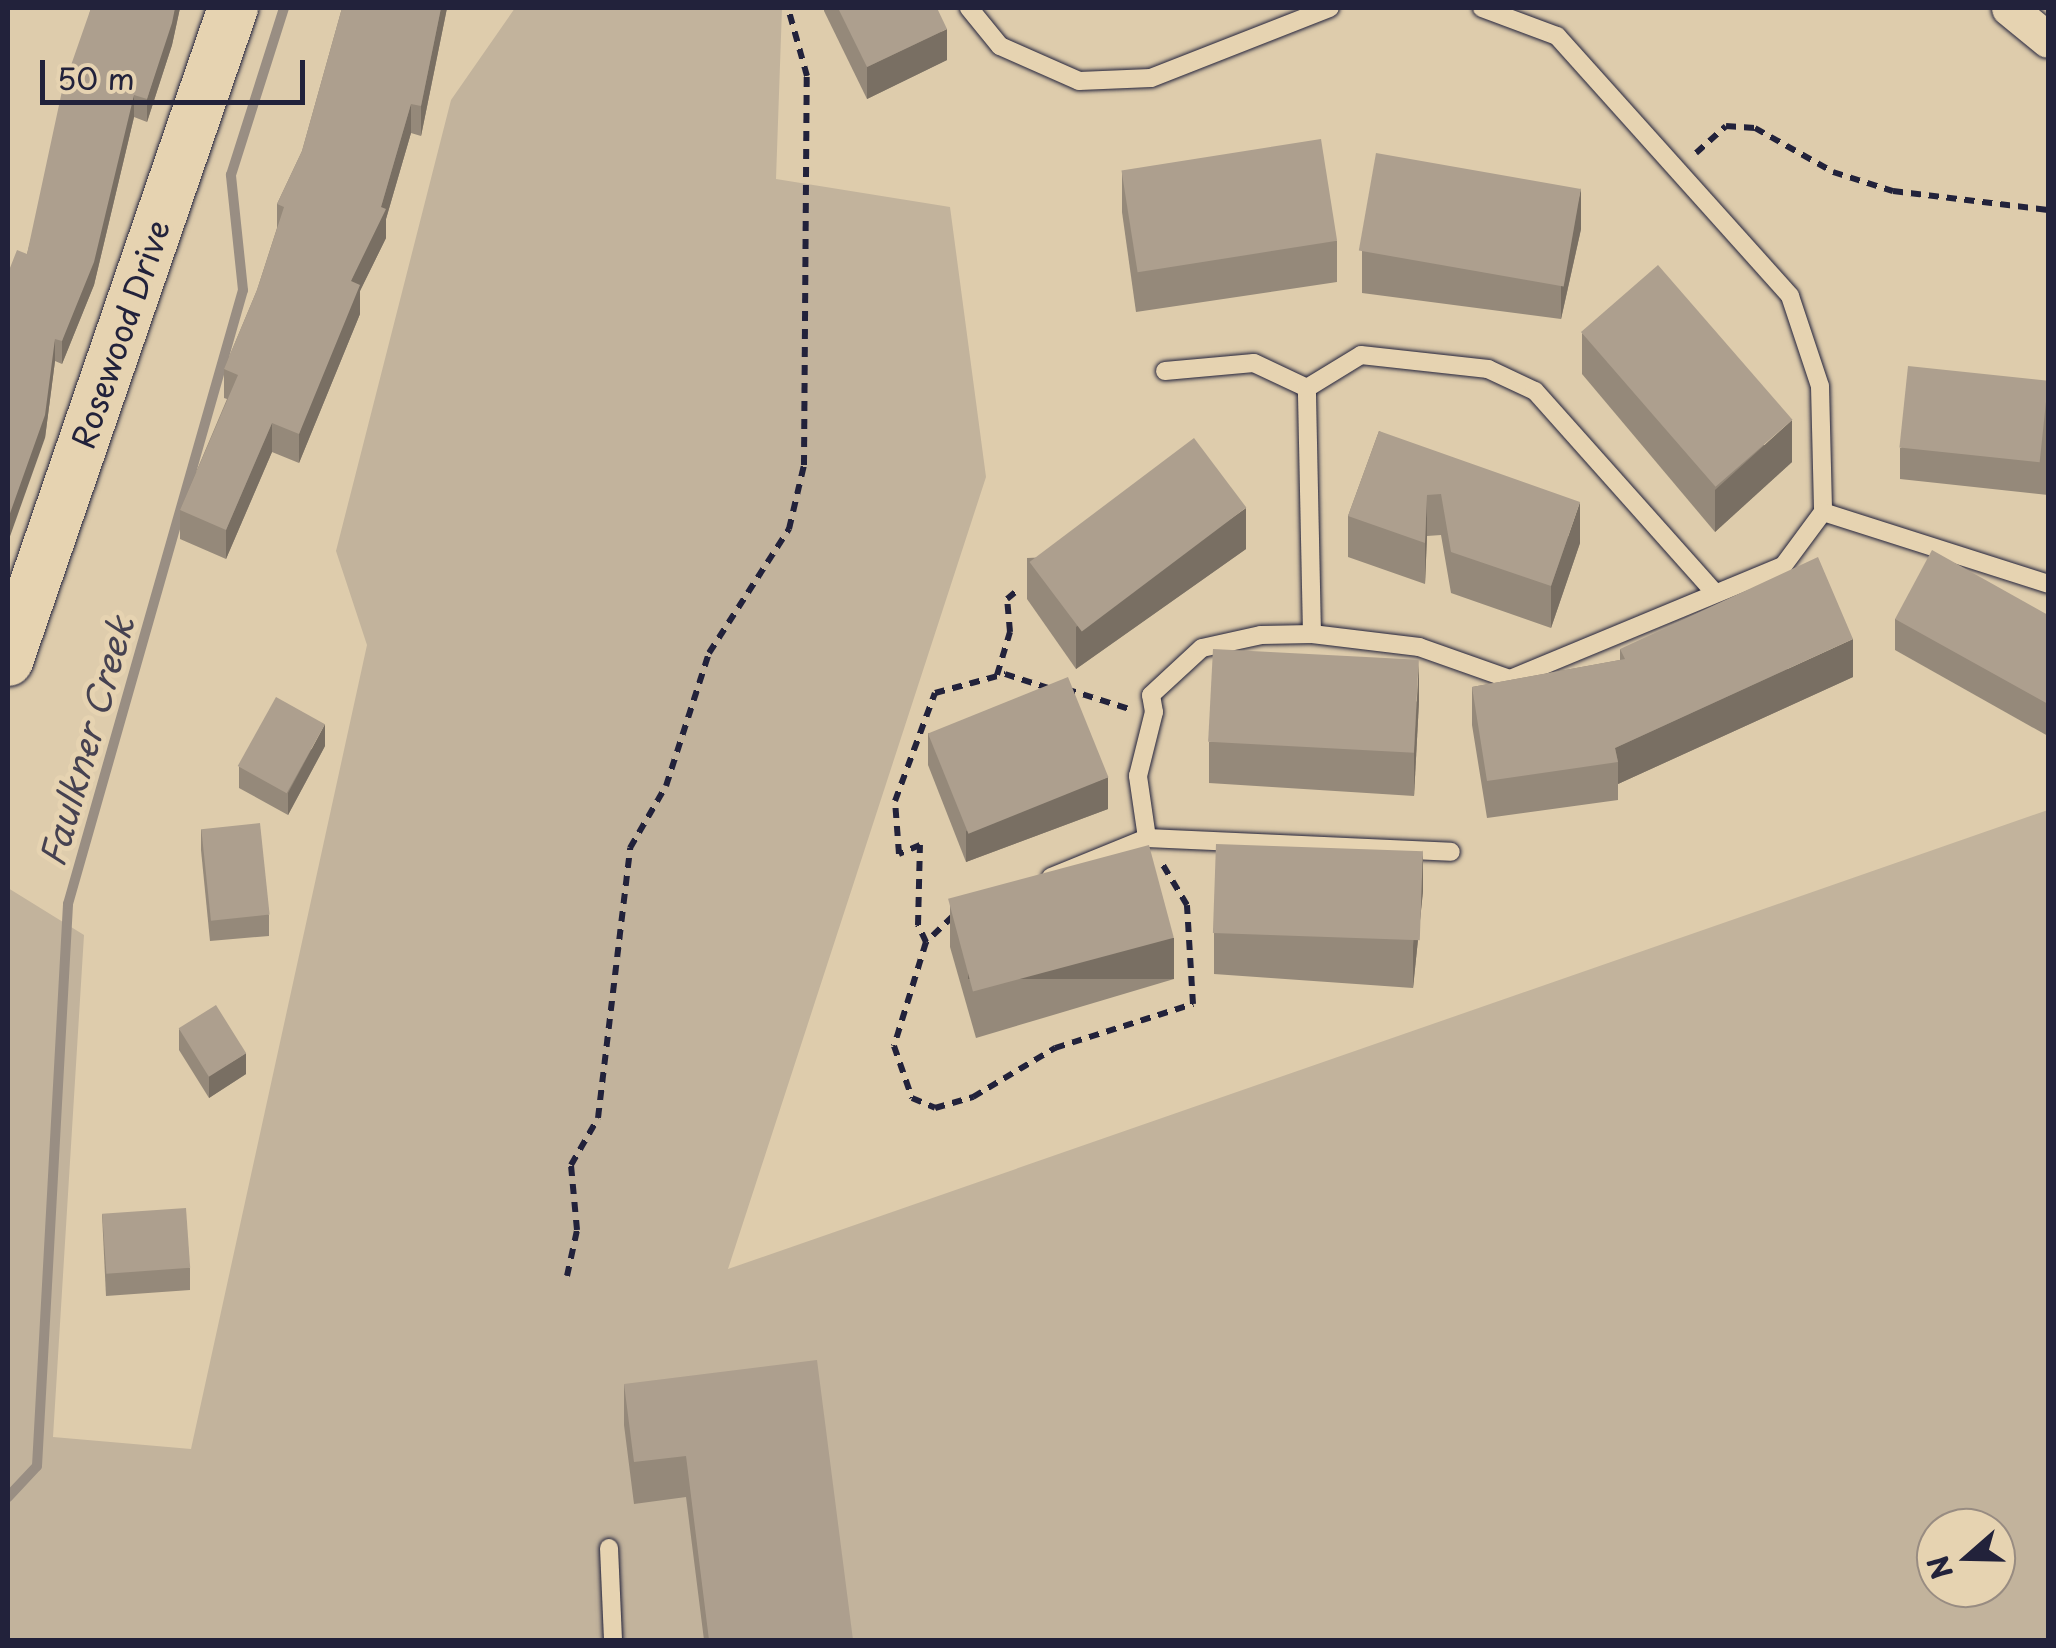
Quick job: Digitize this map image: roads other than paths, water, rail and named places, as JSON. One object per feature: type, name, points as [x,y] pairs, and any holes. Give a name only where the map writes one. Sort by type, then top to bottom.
[{"type":"street","name":"Rosewood Drive","points":[[8,661],[233,8]]},
{"type":"street","points":[[2009,8],[2048,40]]},
{"type":"lane","points":[[969,8],[1000,46],[1080,81],[1150,78],[1330,8]]},
{"type":"lane","points":[[1147,838],[1138,776],[1154,712],[1151,695],[1202,648],[1261,636],[1312,634],[1420,647],[1510,679],[1783,566],[1823,512],[1820,386],[1790,296],[1680,167],[1558,36],[1482,8]]},
{"type":"lane","points":[[1307,388],[1361,355],[1488,369],[1534,391],[1713,592]]},
{"type":"lane","points":[[1165,371],[1254,363],[1307,388]]},
{"type":"lane","points":[[1307,388],[1312,634]]},
{"type":"lane","points":[[1823,512],[2048,584]]},
{"type":"lane","points":[[1024,888],[1147,838],[1451,852]]},
{"type":"lane","points":[[609,1548],[612,1640]]},
{"type":"waterway","name":"Faulkner Creek","points":[[8,1497],[37,1466],[68,904],[243,290],[231,175],[284,8]]}]
